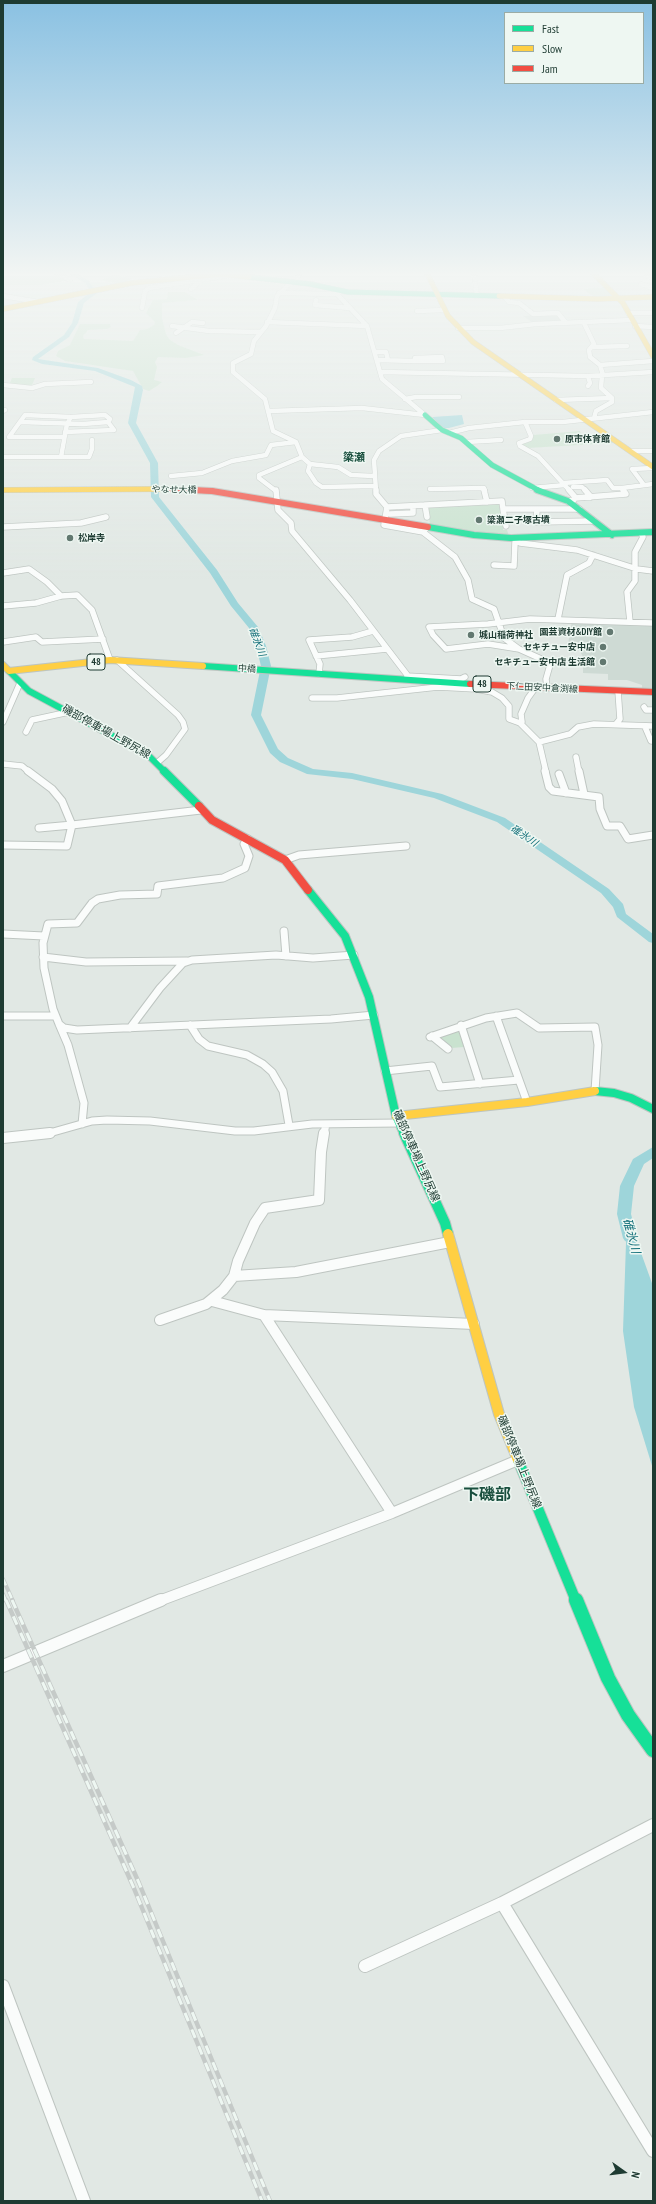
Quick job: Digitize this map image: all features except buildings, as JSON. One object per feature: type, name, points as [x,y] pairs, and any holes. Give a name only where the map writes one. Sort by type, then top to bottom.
[{"type":"main road","points":[[522,376],[556,400],[590,419],[653,468]]},
{"type":"main road","points":[[425,415],[445,432],[466,442],[492,465],[532,488],[571,500],[579,509],[612,534]]},
{"type":"main road","name":"やなせ大橋","points":[[3,490],[192,490],[228,493],[399,518],[425,530],[514,540],[653,532]]},
{"type":"main road","name":"中橋","points":[[114,660],[315,674]]},
{"type":"main road","name":"48","points":[[6,668],[114,660]]},
{"type":"main road","name":"磯部停車場上野尻線","points":[[6,668],[29,691],[142,751],[158,762],[201,810],[226,829],[248,839],[285,860],[340,929],[354,955],[374,1015],[385,1071],[398,1120],[439,1206],[499,1414],[608,1678],[628,1715],[653,1750]]},
{"type":"main road","name":"下仁田安中倉渕線","points":[[315,674],[547,688],[653,692]]},
{"type":"main road","points":[[398,1120],[595,1091],[614,1093],[631,1098],[653,1108]]},
{"type":"street","points":[[237,376],[265,399],[273,431],[296,442],[302,457],[310,464],[338,467],[351,475],[374,476]]},
{"type":"street","points":[[381,376],[382,379],[425,415]]},
{"type":"street","points":[[535,376],[588,376],[590,383],[588,386]]},
{"type":"street","points":[[603,376],[601,388],[612,398]]},
{"type":"street","points":[[3,385],[32,388],[45,384],[91,382]]},
{"type":"street","points":[[405,399],[416,396],[459,397]]},
{"type":"street","points":[[556,400],[612,398]]},
{"type":"street","points":[[590,419],[596,411],[612,402],[612,398]]},
{"type":"street","points":[[269,411],[362,408],[425,415]]},
{"type":"street","points":[[518,649],[502,635],[499,623],[492,607],[474,602],[468,580],[455,557],[425,530],[385,527],[387,507],[379,499],[374,476],[374,460],[379,451],[394,439],[413,433],[445,432],[525,422],[621,417],[653,412]]},
{"type":"street","points":[[25,415],[71,417],[105,415],[110,419],[108,422],[114,430],[64,434],[41,432],[9,437],[25,415]]},
{"type":"street","points":[[61,457],[64,434],[71,417]]},
{"type":"street","points":[[20,422],[67,424],[108,422]]},
{"type":"street","points":[[525,422],[531,436],[530,438],[519,443],[520,446],[538,456],[565,485],[571,500],[626,494],[622,488]]},
{"type":"street","points":[[41,432],[47,423]]},
{"type":"street","points":[[3,457],[89,457],[92,449],[92,440]]},
{"type":"street","points":[[466,442],[501,440]]},
{"type":"street","points":[[171,476],[202,473],[213,467],[232,461],[266,455],[270,445],[296,442]]},
{"type":"street","points":[[631,451],[653,451]]},
{"type":"street","points":[[302,457],[259,475],[276,490],[278,510],[291,522],[292,531],[300,542],[307,548],[407,676],[464,682],[502,698],[509,706],[509,719],[513,722],[520,723],[539,742],[549,787],[553,791],[599,797],[600,809],[607,826],[620,826],[628,839],[653,835]]},
{"type":"street","points":[[310,464],[308,471],[316,483],[322,487],[375,486]]},
{"type":"street","points":[[644,485],[632,469],[653,468]]},
{"type":"street","points":[[532,488],[607,480],[613,488],[653,484]]},
{"type":"street","points":[[565,485],[582,487],[591,497]]},
{"type":"street","points":[[387,507],[425,505],[469,488],[484,488],[487,502]]},
{"type":"street","points":[[469,488],[472,503]]},
{"type":"street","points":[[430,489],[445,496],[472,503],[502,501],[506,526]]},
{"type":"street","points":[[425,505],[427,517]]},
{"type":"street","points":[[399,518],[413,513],[413,506]]},
{"type":"street","points":[[503,509],[579,509]]},
{"type":"street","points":[[537,510],[536,522],[594,521]]},
{"type":"street","points":[[3,527],[81,523],[106,517]]},
{"type":"street","points":[[630,622],[627,592],[635,581],[637,569],[635,552],[643,537],[641,533]]},
{"type":"street","points":[[494,565],[514,566],[514,540],[529,545],[577,550],[637,569],[653,571]]},
{"type":"street","points":[[558,619],[567,575],[589,563],[593,555]]},
{"type":"street","points":[[3,573],[29,569],[47,582],[61,596]]},
{"type":"street","points":[[3,606],[36,604],[61,596],[77,595],[92,610],[103,639],[114,660],[178,715],[183,722],[184,729],[166,755],[158,762]]},
{"type":"street","points":[[547,688],[546,679],[550,665],[548,662],[518,649],[488,644],[482,646],[446,649],[432,635],[429,627],[499,623],[530,619],[653,623]]},
{"type":"street","points":[[315,674],[320,664],[309,640],[352,638],[373,631]]},
{"type":"street","points":[[3,642],[36,637],[42,642],[103,639]]},
{"type":"street","points":[[316,656],[387,649]]},
{"type":"street","points":[[312,698],[337,698],[414,687],[438,687],[464,682]]},
{"type":"street","points":[[3,722],[20,683]]},
{"type":"street","points":[[520,723],[522,722],[521,714],[528,698],[536,687]]},
{"type":"street","points":[[616,724],[620,719],[618,691]]},
{"type":"street","points":[[644,707],[646,710],[653,710]]},
{"type":"street","points":[[26,732],[32,720],[69,712]]},
{"type":"street","points":[[539,742],[570,734],[578,727],[594,724],[616,724],[645,727],[653,726]]},
{"type":"street","points":[[645,727],[651,741],[653,741]]},
{"type":"street","points":[[576,757],[584,794]]},
{"type":"street","points":[[3,764],[22,766],[52,789],[62,801],[72,825],[67,846],[3,845]]},
{"type":"street","points":[[559,774],[566,793]]},
{"type":"street","points":[[39,828],[201,810]]},
{"type":"street","points":[[82,1124],[84,1103],[68,1045],[57,1020],[43,957],[44,936],[48,924],[77,923],[84,916],[92,903],[98,899],[120,895],[157,894],[158,886],[220,879],[239,871],[245,868],[249,859],[244,844],[248,839]]},
{"type":"street","points":[[285,860],[299,855],[406,846]]},
{"type":"street","points":[[284,930],[286,956]]},
{"type":"street","points":[[3,934],[44,936]]},
{"type":"street","points":[[43,957],[86,962],[286,956],[313,958],[354,955]]},
{"type":"street","points":[[130,1028],[166,980],[183,963],[192,960]]},
{"type":"street","points":[[448,1049],[431,1037],[461,1025],[496,1016],[517,1013],[539,1028],[595,1027],[598,1045],[595,1091]]},
{"type":"street","points":[[3,1016],[57,1020],[64,1028],[77,1030],[331,1019],[374,1015]]},
{"type":"street","points":[[496,1016],[527,1102]]},
{"type":"street","points":[[190,1025],[199,1039],[208,1046],[247,1055],[263,1064],[272,1072],[283,1091],[289,1125]]},
{"type":"street","points":[[461,1025],[480,1084]]},
{"type":"street","points":[[385,1071],[432,1066],[440,1087],[519,1080]]},
{"type":"street","points":[[3,1138],[45,1134],[82,1124],[107,1120],[150,1121],[248,1131],[289,1125],[398,1120]]},
{"type":"street","points":[[160,1320],[212,1301],[234,1276],[238,1261],[255,1223],[265,1208],[319,1200],[321,1152],[326,1124]]},
{"type":"street","points":[[234,1276],[296,1272],[450,1242]]},
{"type":"street","points":[[212,1301],[264,1315],[474,1324]]},
{"type":"street","points":[[264,1315],[392,1513]]},
{"type":"street","points":[[3,1666],[169,1597],[392,1513],[518,1460]]},
{"type":"street","points":[[365,1966],[502,1903],[653,1826]]},
{"type":"street","points":[[502,1903],[653,2151]]},
{"type":"street","points":[[3,1986],[84,2201]]},
{"type":"shaded area","points":[[572,621],[653,625],[653,690],[642,690],[642,685],[627,680],[608,680],[608,674],[583,673],[583,657],[577,645],[568,644]]},
{"type":"green space","points":[[136,376],[155,376],[154,380],[162,382],[149,391],[143,389]]},
{"type":"green space","points":[[12,378],[35,378],[32,385],[9,385]]},
{"type":"green space","name":"原市体育館","points":[[580,431],[583,440],[609,438],[616,443],[527,448],[523,446],[522,443],[533,435]]},
{"type":"green space","points":[[499,502],[505,526],[503,527],[503,530],[507,530],[509,536],[430,525],[428,505]]},
{"type":"green space","points":[[455,1030],[460,1031],[464,1047],[451,1048],[438,1040],[439,1036]]},
{"type":"water","points":[[462,415],[464,424],[449,428],[443,428],[432,417]]},
{"type":"water","points":[[627,1214],[653,1286],[653,1469],[634,1407],[623,1331]]},
{"type":"waterway","name":"碓氷川","points":[[115,376],[138,386],[139,390],[132,423],[154,463],[155,497],[182,529],[214,572],[234,604],[253,627],[261,646],[266,666],[256,715],[260,726],[274,751],[284,760],[311,772],[352,776],[438,796],[501,820],[605,891],[619,906],[621,915],[653,940]]},
{"type":"waterway","name":"碓氷川","points":[[630,1238],[624,1214],[627,1186],[638,1162],[653,1151]]},
{"type":"railway","points":[[3,1579],[13,1601]]},
{"type":"railway","points":[[3,1594],[6,1601]]},
{"type":"railway","points":[[6,1600],[133,1886],[262,2201]]},
{"type":"railway","points":[[12,1600],[139,1883],[270,2201]]},
{"type":"traffic: fast","points":[[425,415],[442,430],[461,438],[492,465],[534,489],[568,501],[612,535]]},
{"type":"traffic: fast","points":[[428,527],[474,535],[511,538],[653,532]]},
{"type":"traffic: fast","points":[[203,666],[470,684]]},
{"type":"traffic: fast","points":[[9,671],[29,691],[148,755],[199,806]]},
{"type":"traffic: fast","points":[[308,890],[345,936],[369,997],[396,1116],[445,1223],[448,1234]]},
{"type":"traffic: fast","points":[[595,1091],[614,1093],[631,1098],[653,1109]]},
{"type":"traffic: fast","points":[[518,1460],[608,1678],[628,1715],[653,1750]]},
{"type":"traffic: slow","points":[[522,376],[653,467]]},
{"type":"traffic: slow","points":[[3,490],[168,489]]},
{"type":"traffic: slow","points":[[3,665],[9,671],[110,660],[203,666]]},
{"type":"traffic: slow","points":[[396,1116],[527,1102],[595,1091]]},
{"type":"traffic: slow","points":[[448,1234],[499,1414],[518,1460]]},
{"type":"traffic: jam","points":[[168,489],[212,491],[428,527]]},
{"type":"traffic: jam","points":[[470,684],[572,690],[653,692]]},
{"type":"traffic: jam","points":[[199,806],[212,820],[285,860],[308,890]]},
{"type":"place","name":"原市体育館","points":[[557,439]]},
{"type":"place","name":"簗瀬二子塚古墳","points":[[479,520]]},
{"type":"place","name":"松岸寺","points":[[70,538]]},
{"type":"place","name":"園芸資材&DIY館","points":[[610,632]]},
{"type":"place","name":"城山稲荷神社","points":[[471,635]]},
{"type":"place","name":"セキチュー安中店","points":[[603,647]]},
{"type":"place","name":"セキチュー安中店 生活館","points":[[603,662]]},
{"type":"district","name":"簗瀬","points":[[354,458]]},
{"type":"district","name":"下磯部","points":[[487,1495]]}]
